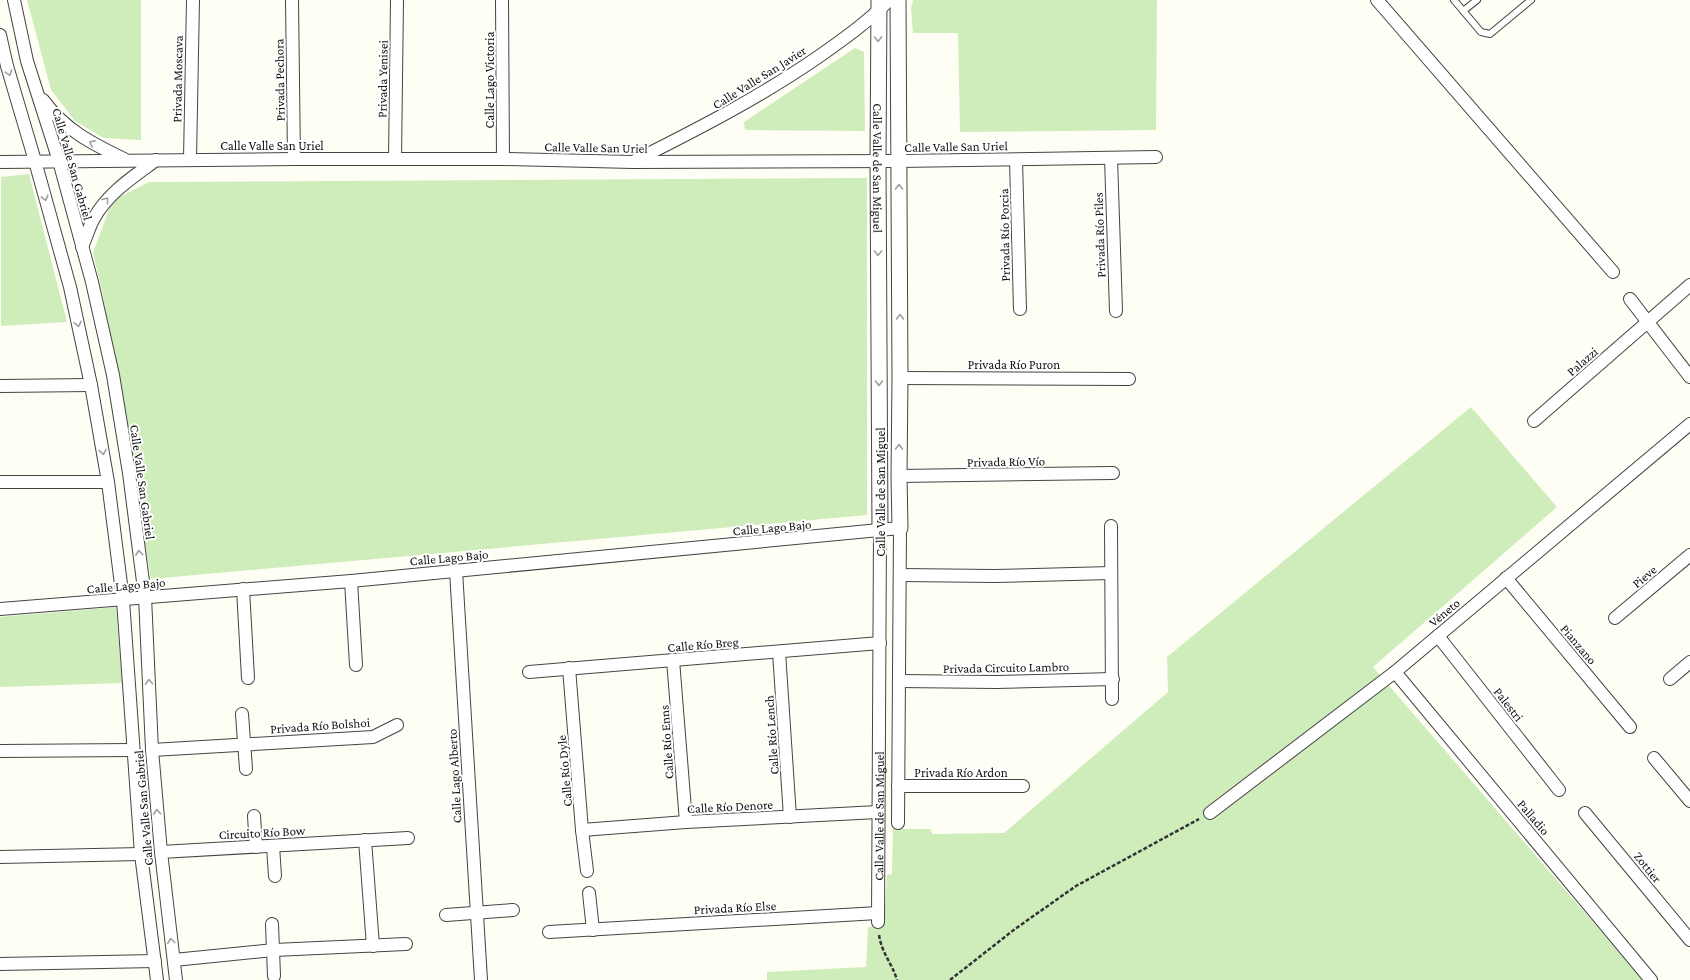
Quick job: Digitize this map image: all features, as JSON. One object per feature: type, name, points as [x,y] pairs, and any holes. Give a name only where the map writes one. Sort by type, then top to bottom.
[{"type":"street","name":"Calle Valle San Gabriel","points":[[14,0],[27,61],[59,161],[82,247],[113,375],[129,473],[145,597],[152,750],[161,852],[176,980]]},
{"type":"street","name":"Privada Moscava","points":[[190,159],[193,0]]},
{"type":"street","name":"Privada Pechora","points":[[292,0],[294,159]]},
{"type":"street","name":"Privada Yenisei","points":[[395,159],[397,0]]},
{"type":"street","name":"Calle Lago Victoria","points":[[502,0],[503,159]]},
{"type":"street","name":"Calle Valle San Javier","points":[[633,162],[706,125],[782,82],[841,40],[878,5],[890,0]]},
{"type":"street","name":"Calle Valle de San Miguel","points":[[898,0],[900,378],[898,476],[900,528],[898,823]]},
{"type":"street","points":[[1377,0],[1613,272]]},
{"type":"street","name":"Calle Valle de San Miguel","points":[[878,5],[880,531],[878,917]]},
{"type":"street","name":"Calle Valle San Gabriel","points":[[0,35],[7,66],[70,287],[91,385],[108,482],[123,600],[132,750],[141,854],[157,980]]},
{"type":"street","points":[[37,92],[51,112],[65,125],[87,141],[127,160]]},
{"type":"street","name":"Calle Valle San Uriel","points":[[0,162],[190,159],[503,159],[633,162],[898,161],[1156,157]]},
{"type":"street","name":"Privada Río Piles","points":[[1111,158],[1116,311]]},
{"type":"street","points":[[82,247],[93,219],[109,196],[156,160]]},
{"type":"street","name":"Privada Río Porcia","points":[[1016,160],[1020,309]]},
{"type":"street","name":"Palazzi","points":[[1534,421],[1690,285]]},
{"type":"street","points":[[1630,299],[1690,377]]},
{"type":"street","name":"Privada Río Puron","points":[[900,378],[1129,379]]},
{"type":"street","points":[[0,386],[91,385]]},
{"type":"street","name":"Véneto","points":[[1210,813],[1394,672],[1690,424]]},
{"type":"street","name":"Privada Río Vío","points":[[898,476],[1114,473]]},
{"type":"street","points":[[0,482],[108,482]]},
{"type":"street","points":[[1111,526],[1112,698]]},
{"type":"street","name":"Calle Lago Bajo","points":[[0,609],[351,581],[900,528]]},
{"type":"street","name":"Pieve","points":[[1615,618],[1690,555]]},
{"type":"street","name":"Calle Lago Alberto","points":[[456,571],[480,980]]},
{"type":"street","points":[[900,575],[994,576],[1111,573]]},
{"type":"street","name":"Pianzano","points":[[1506,578],[1630,727]]},
{"type":"street","points":[[351,581],[356,665]]},
{"type":"street","points":[[243,589],[248,678]]},
{"type":"street","name":"Palestri","points":[[1438,636],[1559,790]]},
{"type":"street","name":"Calle Río Breg","points":[[529,672],[880,643]]},
{"type":"street","name":"Calle Río Lench","points":[[779,652],[790,817]]},
{"type":"street","name":"Calle Río Enns","points":[[673,660],[686,822]]},
{"type":"street","points":[[1670,679],[1690,662]]},
{"type":"street","name":"Calle Río Dyle","points":[[569,668],[582,830],[587,871]]},
{"type":"street","name":"Palladio","points":[[1394,672],[1651,980]]},
{"type":"street","name":"Privada Circuito Lambro","points":[[899,681],[996,682],[1113,679]]},
{"type":"street","points":[[242,714],[246,769]]},
{"type":"street","name":"Privada Río Bolshoi","points":[[152,750],[373,737],[397,725]]},
{"type":"street","points":[[0,751],[132,750]]},
{"type":"street","points":[[1654,758],[1690,801]]},
{"type":"street","name":"Privada Río Ardon","points":[[898,786],[1023,786]]},
{"type":"street","name":"Calle Río Denore","points":[[582,830],[686,822],[878,812]]},
{"type":"street","name":"Zottier","points":[[1585,813],[1690,940]]},
{"type":"street","points":[[254,816],[256,847]]},
{"type":"street","name":"Circuito Río Bow","points":[[161,852],[408,838]]},
{"type":"street","points":[[365,840],[373,946]]},
{"type":"street","points":[[273,846],[275,876]]},
{"type":"street","points":[[0,857],[141,854]]},
{"type":"street","points":[[589,893],[593,930]]},
{"type":"street","points":[[446,915],[514,910]]},
{"type":"street","name":"Privada Río Else","points":[[549,932],[878,917]]},
{"type":"street","points":[[272,924],[274,976]]},
{"type":"street","points":[[174,960],[274,950],[406,944]]},
{"type":"street","points":[[0,964],[155,961]]},
{"type":"lane","points":[[1454,0],[1481,32],[1490,34],[1531,0]]},
{"type":"lane","points":[[1463,11],[1477,0]]},
{"type":"path","points":[[950,980],[1015,929],[1076,886],[1210,813]]},
{"type":"path","points":[[878,917],[883,952],[895,973],[897,980]]},
{"type":"green space","points":[[27,0],[141,0],[141,140],[104,138],[75,121],[51,90]]},
{"type":"green space","points":[[913,0],[1157,0],[1156,130],[960,132],[958,33],[913,33],[911,8]]},
{"type":"green space","points":[[855,48],[864,52],[865,131],[745,130],[744,122]]},
{"type":"green space","points":[[29,174],[67,322],[1,326],[1,177]]},
{"type":"green space","points":[[867,178],[867,515],[151,579],[103,296],[93,253],[112,201],[149,182]]},
{"type":"green space","points":[[1471,407],[1557,507],[1373,667],[1643,980],[767,980],[767,972],[866,967],[868,927],[884,926],[887,875],[892,874],[893,829],[931,829],[932,834],[1004,833],[1168,692],[1167,657]]},
{"type":"green space","points":[[116,607],[122,683],[0,687],[0,617]]}]
